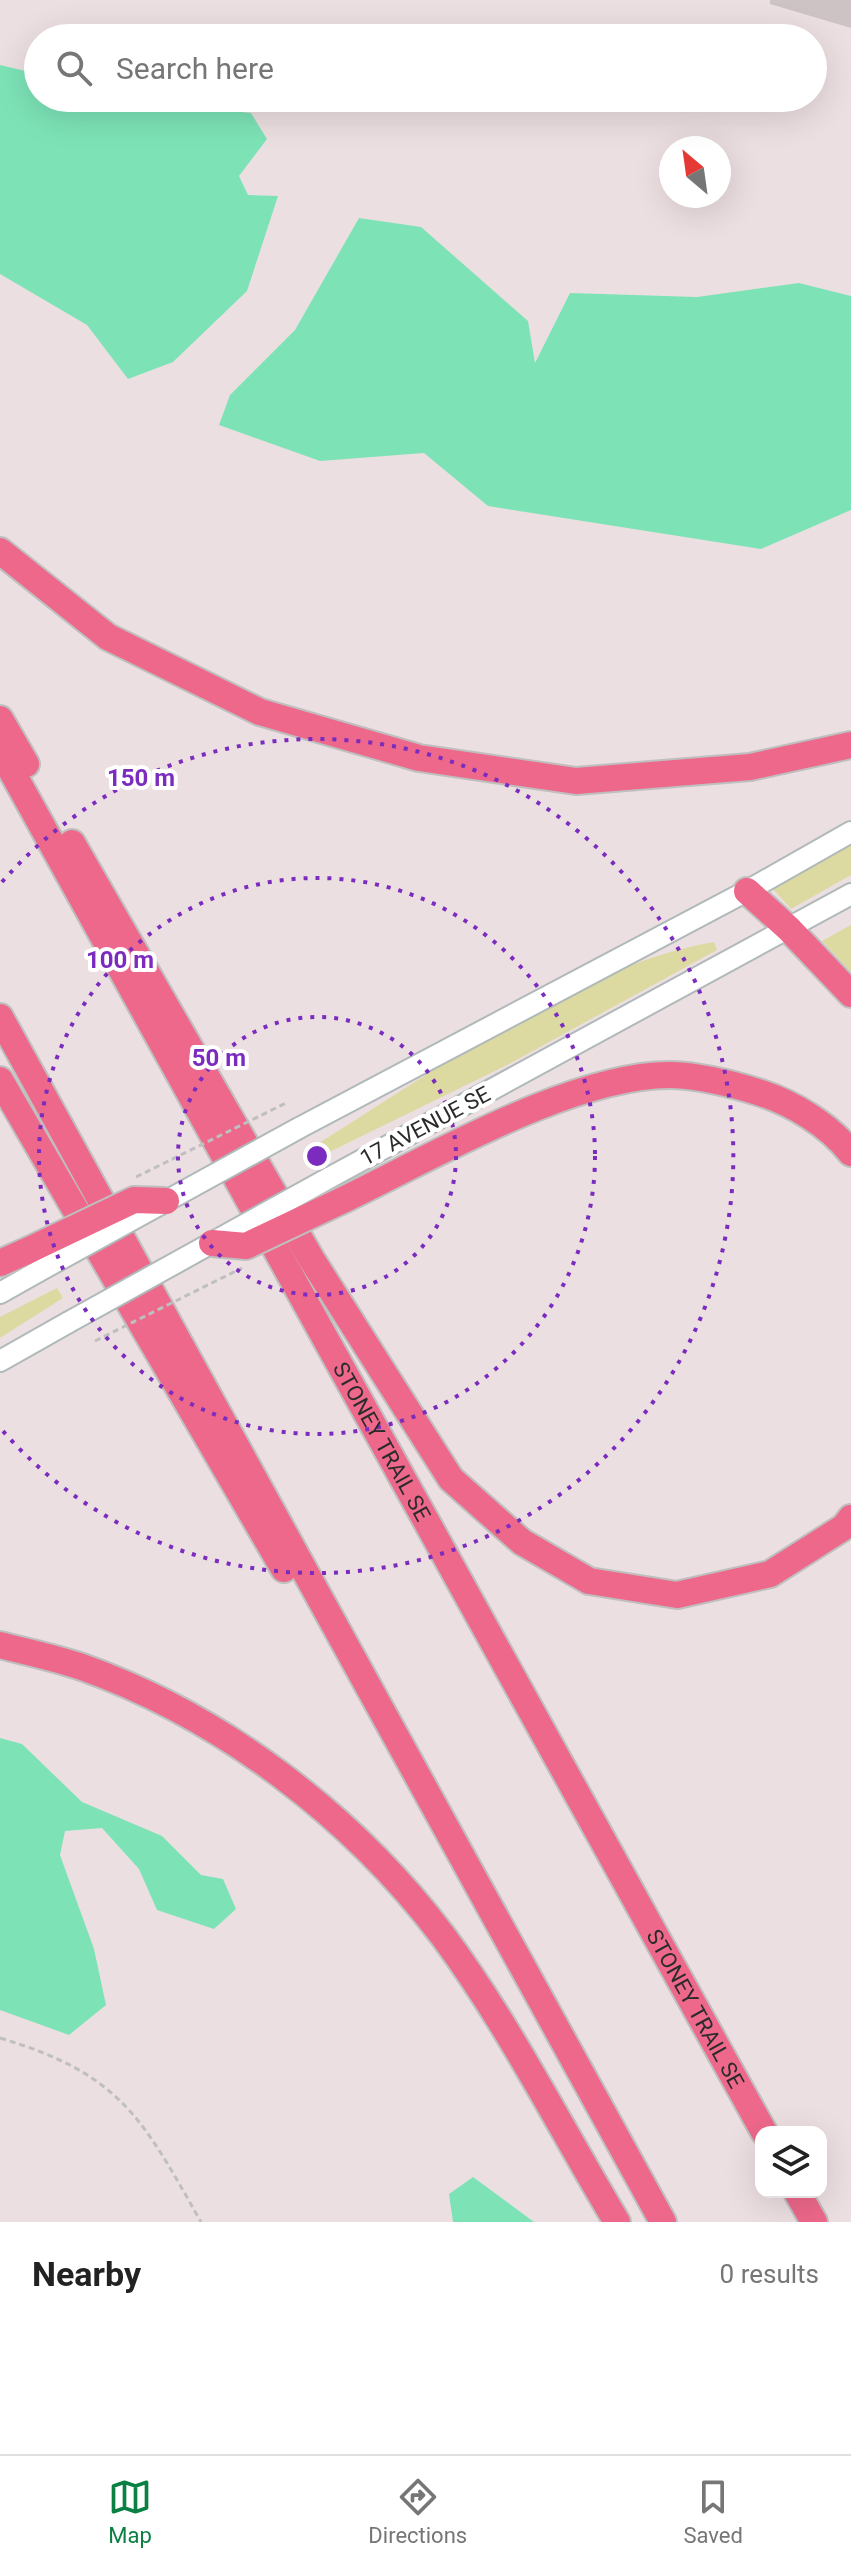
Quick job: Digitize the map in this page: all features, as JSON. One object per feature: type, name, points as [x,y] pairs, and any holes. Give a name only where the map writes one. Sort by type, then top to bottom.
[{"type":"highway","points":[[0,551],[108,637],[232,699],[260,712],[419,758],[576,781],[750,767],[851,745]]},
{"type":"highway","points":[[0,719],[312,1260],[451,1479],[522,1542],[589,1581],[677,1595],[770,1574],[844,1527],[851,1518]]},
{"type":"highway","name":"STONEY TRAIL SE","points":[[0,750],[761,2126]]},
{"type":"highway","points":[[747,891],[789,929],[851,994]]},
{"type":"highway","points":[[0,1017],[663,2222]]},
{"type":"highway","points":[[212,1243],[246,1246],[336,1189],[558,1099],[613,1083],[670,1075],[732,1083],[783,1101],[838,1136],[851,1153]]},
{"type":"highway","points":[[0,1080],[367,1712],[394,1733]]},
{"type":"highway","points":[[0,1263],[33,1261],[134,1200],[166,1201]]},
{"type":"highway","points":[[0,1645],[83,1668],[186,1715],[284,1775],[354,1837],[450,1947],[482,1994],[617,2222]]},
{"type":"highway","points":[[800,2198],[814,2222]]},
{"type":"main road","points":[[166,1201],[747,891],[851,832]]},
{"type":"main road","name":"17 AVENUE SE","points":[[336,1189],[851,894]]},
{"type":"main road","points":[[0,1361],[212,1243]]},
{"type":"main road","points":[[0,1293],[33,1261]]},
{"type":"path","points":[[131,1179],[286,1103]]},
{"type":"path","points":[[95,1341],[250,1264]]},
{"type":"path","points":[[0,2038],[46,2052],[123,2100],[142,2123],[201,2222]]},
{"type":"shaded area","points":[[0,65],[24,71],[24,112],[251,113],[267,139],[239,176],[248,195],[278,196],[247,291],[173,362],[128,379],[87,325],[0,274]]},
{"type":"shaded area","points":[[359,218],[421,227],[528,321],[535,363],[570,293],[697,297],[799,283],[851,296],[851,510],[761,549],[488,506],[424,453],[320,461],[219,425],[230,395],[295,330]]},
{"type":"shaded area","points":[[851,838],[851,875],[791,909],[772,888],[774,880]]},
{"type":"shaded area","points":[[851,925],[851,972],[822,941]]},
{"type":"shaded area","points":[[714,942],[717,950],[509,1064],[311,1161],[306,1151],[451,1059],[555,999],[608,974],[661,955]]},
{"type":"shaded area","points":[[57,1288],[63,1298],[0,1338],[0,1317]]},
{"type":"shaded area","points":[[0,1738],[22,1744],[82,1802],[162,1836],[201,1875],[223,1879],[236,1909],[214,1929],[157,1910],[139,1869],[102,1828],[65,1831],[60,1855],[94,1949],[106,2005],[69,2035],[0,2010]]},
{"type":"shaded area","points":[[473,2177],[534,2222],[453,2222],[449,2194]]},
{"type":"building","points":[[770,0],[851,0],[851,28],[770,4]]}]
